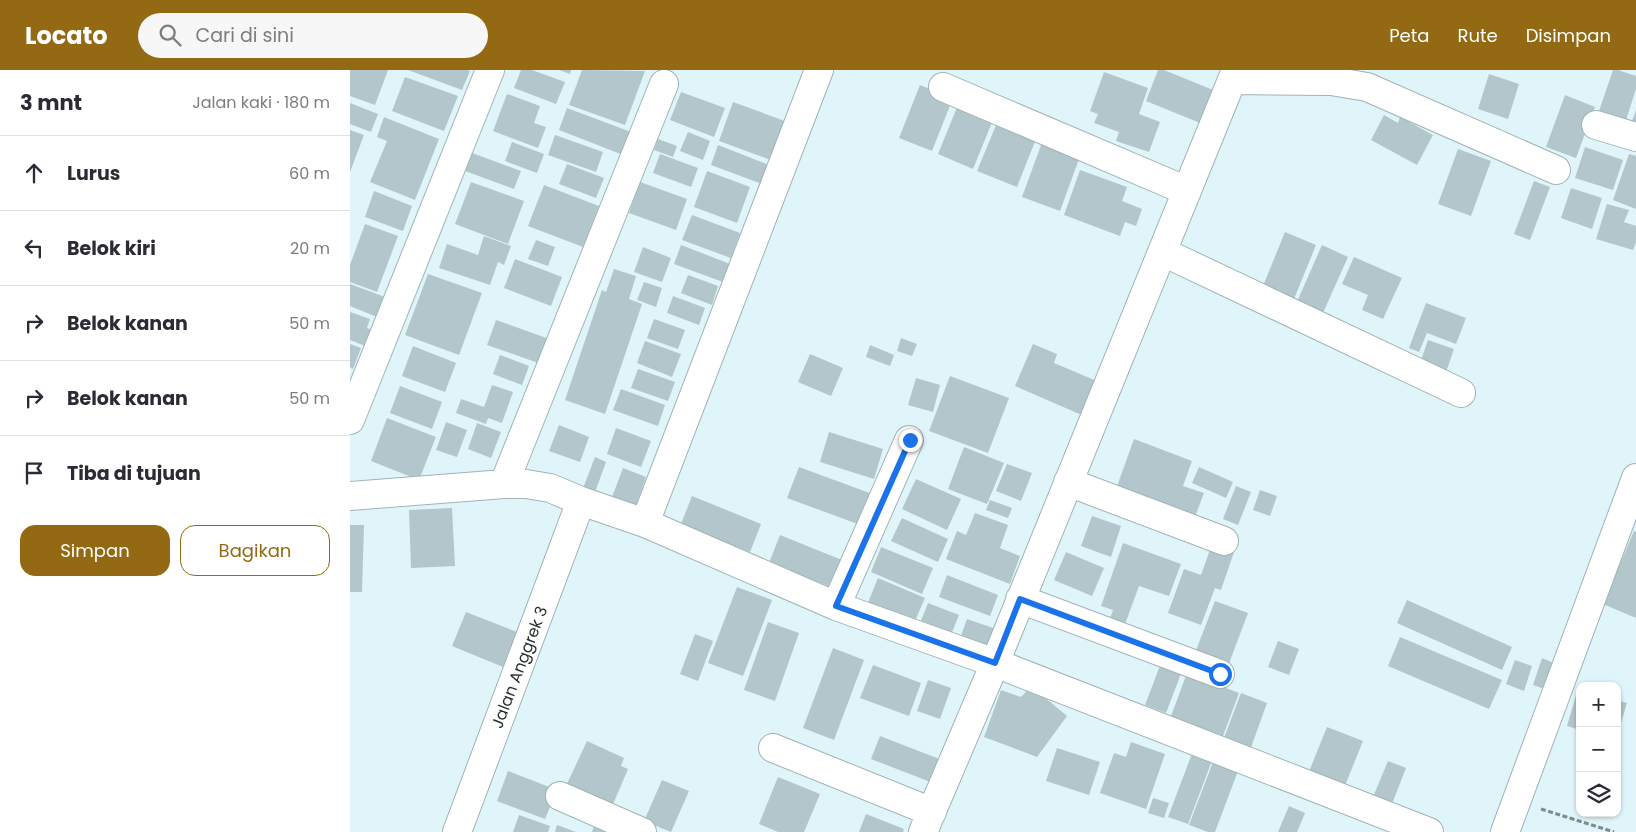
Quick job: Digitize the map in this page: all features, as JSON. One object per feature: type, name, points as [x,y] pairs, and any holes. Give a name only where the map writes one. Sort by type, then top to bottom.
[{"type":"street","points":[[350,420],[490,70]]},
{"type":"street","points":[[645,522],[819,70]]},
{"type":"street","points":[[773,748],[928,822],[995,663],[1235,75],[1331,81],[1367,87],[1556,170]]},
{"type":"street","points":[[504,484],[664,84]]},
{"type":"street","points":[[943,87],[1187,191]]},
{"type":"street","points":[[1596,125],[1636,137]]},
{"type":"street","points":[[1163,252],[1462,393]]},
{"type":"street","points":[[836,606],[910,440]]},
{"type":"street","points":[[1505,832],[1636,478]]},
{"type":"street","points":[[1068,482],[1224,541]]},
{"type":"street","points":[[350,496],[504,484],[526,484],[550,488],[581,501],[645,522],[836,606],[995,663],[1429,832]]},
{"type":"street","name":"Jalan Anggrek 3","points":[[457,832],[581,501]]},
{"type":"street","points":[[1020,599],[1220,674]]},
{"type":"street","points":[[560,796],[642,832]]},
{"type":"path","points":[[1517,801],[1614,832]]},
{"type":"building","points":[[350,70],[388,70],[375,105],[350,96]]},
{"type":"building","points":[[408,70],[467,70],[470,71],[462,90]]},
{"type":"building","points":[[521,70],[532,70],[565,82],[556,104],[514,88]]},
{"type":"building","points":[[559,70],[571,70],[570,74]]},
{"type":"building","points":[[582,70],[645,71],[625,125],[569,105]]},
{"type":"building","points":[[1158,70],[1164,70],[1218,92],[1205,125],[1146,101]]},
{"type":"building","points":[[1613,70],[1636,76],[1636,89],[1625,123],[1598,114]]},
{"type":"building","points":[[1104,72],[1148,88],[1139,114],[1160,122],[1149,152],[1116,141],[1119,132],[1094,123],[1098,114],[1090,111]]},
{"type":"building","points":[[1489,74],[1519,84],[1508,119],[1478,109]]},
{"type":"building","points":[[405,77],[458,96],[444,131],[392,111]]},
{"type":"building","points":[[920,85],[953,98],[932,151],[899,138]]},
{"type":"building","points":[[681,92],[725,108],[714,137],[670,120]]},
{"type":"building","points":[[507,94],[540,106],[534,123],[546,127],[538,148],[493,131]]},
{"type":"building","points":[[1565,95],[1595,107],[1576,158],[1546,147]]},
{"type":"building","points":[[960,100],[995,115],[973,169],[938,154]]},
{"type":"building","points":[[733,102],[793,124],[779,163],[719,141]]},
{"type":"building","points":[[350,103],[378,114],[371,132],[350,124]]},
{"type":"building","points":[[567,108],[631,132],[623,155],[559,130]]},
{"type":"building","points":[[1636,110],[1636,123],[1632,121]]},
{"type":"building","points":[[1384,115],[1398,123],[1400,117],[1433,135],[1417,165],[1371,140]]},
{"type":"building","points":[[384,117],[439,139],[415,200],[370,182],[387,141],[377,137]]},
{"type":"building","points":[[999,118],[1038,134],[1017,187],[977,171]]},
{"type":"building","points":[[350,130],[364,135],[350,172]]},
{"type":"building","points":[[688,132],[710,141],[703,160],[680,151]]},
{"type":"building","points":[[555,135],[603,152],[596,172],[548,155]]},
{"type":"building","points":[[1044,137],[1082,151],[1060,211],[1022,197]]},
{"type":"building","points":[[658,139],[677,146],[673,157],[654,150]]},
{"type":"building","points":[[512,142],[544,154],[537,173],[505,161]]},
{"type":"building","points":[[718,145],[769,165],[762,184],[711,165]]},
{"type":"building","points":[[1585,147],[1623,160],[1613,190],[1575,178]]},
{"type":"building","points":[[1458,149],[1491,161],[1471,216],[1438,204]]},
{"type":"building","points":[[472,153],[521,171],[514,189],[465,171]]},
{"type":"building","points":[[660,154],[698,168],[691,187],[653,173]]},
{"type":"building","points":[[1629,154],[1636,156],[1636,209],[1613,200]]},
{"type":"building","points":[[567,164],[604,178],[596,198],[559,184]]},
{"type":"building","points":[[1080,170],[1127,187],[1122,201],[1142,209],[1136,226],[1125,222],[1120,236],[1064,215]]},
{"type":"building","points":[[707,171],[750,187],[737,223],[694,207]]},
{"type":"building","points":[[1534,181],[1550,187],[1530,240],[1514,234]]},
{"type":"building","points":[[471,182],[524,201],[508,244],[455,224]]},
{"type":"building","points":[[640,182],[687,199],[676,230],[629,213]]},
{"type":"building","points":[[544,185],[599,206],[583,247],[528,226]]},
{"type":"building","points":[[1571,188],[1602,198],[1592,229],[1561,218]]},
{"type":"building","points":[[374,191],[412,206],[403,231],[365,217]]},
{"type":"building","points":[[1607,204],[1629,210],[1624,222],[1636,226],[1636,242],[1633,250],[1596,239]]},
{"type":"building","points":[[692,215],[740,233],[731,258],[682,240]]},
{"type":"building","points":[[365,224],[398,236],[377,292],[350,282],[350,265]]},
{"type":"building","points":[[1285,232],[1316,245],[1294,299],[1263,286]]},
{"type":"building","points":[[484,236],[511,246],[504,265],[498,262],[490,285],[439,268],[447,244],[478,255]]},
{"type":"building","points":[[536,240],[555,247],[548,266],[528,259]]},
{"type":"building","points":[[681,245],[730,264],[723,282],[674,264]]},
{"type":"building","points":[[1322,245],[1348,257],[1322,315],[1296,304]]},
{"type":"building","points":[[643,247],[671,258],[662,282],[634,272]]},
{"type":"building","points":[[1354,257],[1402,278],[1383,319],[1362,310],[1368,295],[1342,284]]},
{"type":"building","points":[[515,259],[562,277],[551,306],[504,288]]},
{"type":"building","points":[[614,269],[636,276],[629,299],[642,304],[605,414],[565,400],[602,290],[606,292]]},
{"type":"building","points":[[428,274],[482,293],[459,355],[405,335]]},
{"type":"building","points":[[688,275],[718,286],[712,305],[681,293]]},
{"type":"building","points":[[644,282],[662,288],[656,307],[637,300]]},
{"type":"building","points":[[350,284],[385,297],[377,317],[350,306]]},
{"type":"building","points":[[673,296],[705,308],[699,325],[667,313]]},
{"type":"building","points":[[1426,303],[1466,318],[1456,344],[1427,333],[1419,352],[1409,348]]},
{"type":"building","points":[[350,312],[370,319],[367,328],[379,333],[373,349],[350,340]]},
{"type":"building","points":[[654,319],[685,330],[678,349],[647,338]]},
{"type":"building","points":[[496,320],[552,340],[544,365],[487,345]]},
{"type":"building","points":[[901,338],[917,344],[912,356],[897,351]]},
{"type":"building","points":[[1428,340],[1454,349],[1445,375],[1419,366]]},
{"type":"building","points":[[645,341],[681,354],[672,377],[637,363]]},
{"type":"building","points":[[350,344],[361,348],[353,369],[350,367]]},
{"type":"building","points":[[1033,344],[1057,354],[1054,363],[1099,382],[1084,416],[1015,386]]},
{"type":"building","points":[[870,345],[894,355],[890,366],[866,357]]},
{"type":"building","points":[[413,346],[456,363],[445,392],[402,376]]},
{"type":"building","points":[[810,354],[843,368],[831,396],[798,382]]},
{"type":"building","points":[[500,355],[529,366],[522,385],[493,374]]},
{"type":"building","points":[[638,369],[675,382],[668,401],[631,388]]},
{"type":"building","points":[[950,376],[1009,398],[988,453],[929,431]]},
{"type":"building","points":[[916,378],[940,385],[933,412],[908,405]]},
{"type":"building","points":[[492,385],[513,392],[502,423],[488,418],[486,424],[456,413],[461,399],[484,407]]},
{"type":"building","points":[[400,386],[442,402],[432,429],[390,413]]},
{"type":"building","points":[[621,389],[665,405],[658,426],[613,410]]},
{"type":"building","points":[[387,418],[436,437],[419,480],[371,461]]},
{"type":"building","points":[[446,422],[467,430],[457,457],[436,450]]},
{"type":"building","points":[[477,423],[501,432],[491,458],[468,449]]},
{"type":"building","points":[[559,425],[589,437],[580,462],[549,451]]},
{"type":"building","points":[[616,428],[651,441],[641,467],[607,454]]},
{"type":"building","points":[[829,432],[883,449],[874,479],[820,462]]},
{"type":"building","points":[[1134,439],[1192,461],[1183,486],[1204,493],[1192,525],[1116,489]]},
{"type":"building","points":[[964,447],[1004,463],[987,504],[948,489]]},
{"type":"building","points":[[595,457],[606,462],[594,495],[582,491]]},
{"type":"building","points":[[1007,464],[1032,473],[1021,501],[996,491]]},
{"type":"building","points":[[799,467],[875,495],[863,526],[787,498]]},
{"type":"building","points":[[1199,467],[1233,482],[1226,498],[1192,483]]},
{"type":"building","points":[[623,468],[646,477],[633,514],[609,505]]},
{"type":"building","points":[[916,479],[961,499],[947,530],[902,509]]},
{"type":"building","points":[[1236,486],[1251,492],[1238,525],[1223,519]]},
{"type":"building","points":[[1260,490],[1277,496],[1270,516],[1253,510]]},
{"type":"building","points":[[692,496],[761,524],[750,552],[681,524]]},
{"type":"building","points":[[990,500],[1012,508],[1008,518],[986,510]]},
{"type":"building","points":[[452,508],[455,566],[411,568],[409,510]]},
{"type":"building","points":[[975,513],[1008,525],[1000,548],[1020,556],[1010,584],[946,559],[957,531],[966,535]]},
{"type":"building","points":[[1092,516],[1121,526],[1111,557],[1081,546]]},
{"type":"building","points":[[902,518],[948,539],[938,562],[891,541]]},
{"type":"building","points":[[350,525],[364,525],[362,592],[350,592]]},
{"type":"building","points":[[1634,531],[1636,532],[1636,618],[1603,604]]},
{"type":"building","points":[[780,535],[842,560],[831,587],[769,563]]},
{"type":"building","points":[[1123,543],[1181,564],[1169,596],[1139,586],[1124,627],[1109,621],[1113,610],[1101,606]]},
{"type":"building","points":[[1212,544],[1234,552],[1221,590],[1215,588],[1201,625],[1168,613],[1184,569],[1201,575]]},
{"type":"building","points":[[881,547],[933,568],[922,594],[871,572]]},
{"type":"building","points":[[1066,552],[1104,568],[1092,596],[1054,580]]},
{"type":"building","points":[[947,575],[998,595],[990,616],[939,597]]},
{"type":"building","points":[[878,578],[925,598],[911,630],[865,610]]},
{"type":"building","points":[[737,587],[772,600],[743,676],[708,663]]},
{"type":"building","points":[[1407,600],[1512,647],[1502,670],[1397,623]]},
{"type":"building","points":[[1215,601],[1248,613],[1228,666],[1195,653]]},
{"type":"building","points":[[928,603],[959,615],[948,642],[917,631]]},
{"type":"building","points":[[466,612],[517,632],[503,667],[452,646]]},
{"type":"building","points":[[967,619],[996,629],[985,657],[957,647]]},
{"type":"building","points":[[768,622],[799,633],[775,701],[744,690]]},
{"type":"building","points":[[695,634],[713,641],[698,681],[680,674]]},
{"type":"building","points":[[1400,637],[1502,680],[1489,709],[1388,666]]},
{"type":"building","points":[[1278,641],[1299,649],[1289,675],[1268,667]]},
{"type":"building","points":[[833,648],[864,660],[834,740],[803,728]]},
{"type":"building","points":[[1542,658],[1556,664],[1547,690],[1533,685]]},
{"type":"building","points":[[1515,660],[1532,666],[1524,691],[1506,684]]},
{"type":"building","points":[[1161,663],[1182,671],[1166,713],[1145,705]]},
{"type":"building","points":[[873,665],[921,683],[909,716],[860,698]]},
{"type":"building","points":[[1187,673],[1239,693],[1223,736],[1171,716]]},
{"type":"building","points":[[928,680],[951,688],[940,719],[917,711]]},
{"type":"building","points":[[1031,686],[1067,716],[1037,757],[984,737],[1001,690],[1021,697]]},
{"type":"building","points":[[1241,693],[1267,703],[1249,753],[1222,743]]},
{"type":"building","points":[[1576,695],[1576,729],[1567,726]]},
{"type":"building","points":[[1621,701],[1627,703],[1621,723]]},
{"type":"building","points":[[1327,727],[1363,741],[1344,788],[1308,774]]},
{"type":"building","points":[[880,736],[942,760],[933,783],[871,759]]},
{"type":"building","points":[[587,741],[624,758],[621,766],[628,769],[611,809],[565,788]]},
{"type":"building","points":[[1131,742],[1165,754],[1146,809],[1100,793],[1114,753],[1126,757]]},
{"type":"building","points":[[1057,748],[1100,762],[1089,795],[1046,781]]},
{"type":"building","points":[[1193,751],[1213,758],[1188,824],[1168,817]]},
{"type":"building","points":[[1216,754],[1241,763],[1215,832],[1208,832],[1189,825]]},
{"type":"building","points":[[1388,761],[1406,768],[1392,804],[1373,797]]},
{"type":"building","points":[[508,771],[557,790],[545,819],[497,801]]},
{"type":"building","points":[[778,777],[820,794],[804,832],[778,832],[759,824]]},
{"type":"building","points":[[662,780],[689,791],[671,832],[644,821]]},
{"type":"building","points":[[1153,798],[1169,803],[1164,818],[1148,813]]},
{"type":"building","points":[[1289,806],[1305,813],[1297,832],[1278,832]]},
{"type":"building","points":[[866,814],[904,829],[903,832],[859,832]]},
{"type":"building","points":[[519,815],[550,826],[548,832],[513,832]]},
{"type":"building","points":[[557,825],[576,832],[555,832]]},
{"type":"building","points":[[594,826],[610,832],[592,832]]},
{"type":"route","points":[[910,440],[836,606],[995,663],[1020,599],[1220,674]]}]
